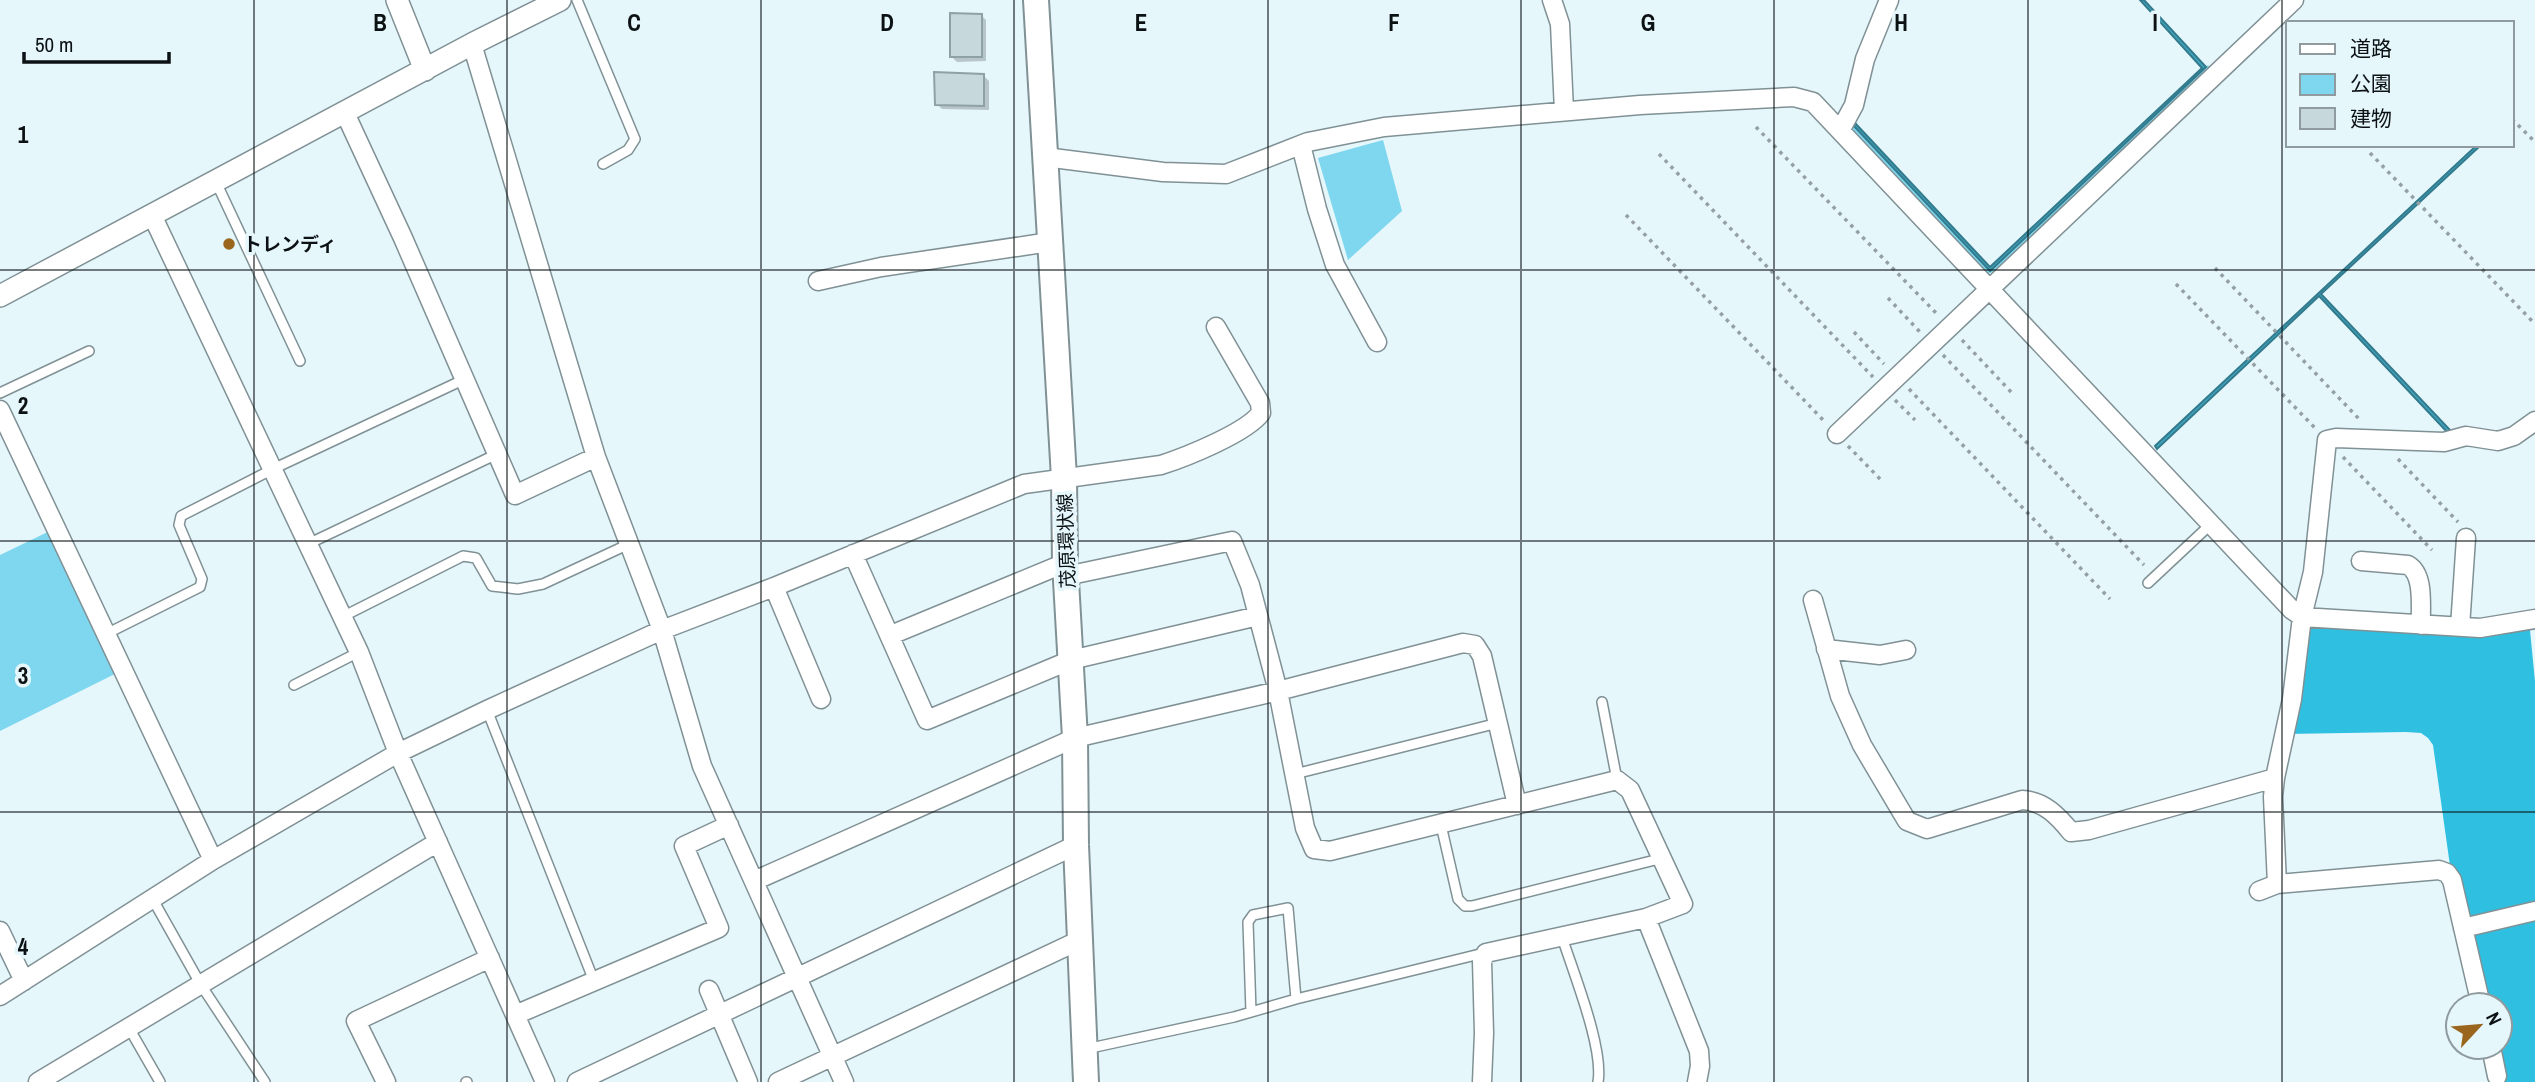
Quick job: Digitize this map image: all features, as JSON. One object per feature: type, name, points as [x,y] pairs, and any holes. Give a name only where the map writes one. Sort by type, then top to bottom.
[{"type":"main road","name":"茂原環状線","points":[[1036,0],[1064,478],[1065,570],[1075,738],[1076,845],[1086,1082]]},
{"type":"street","points":[[397,0],[425,70]]},
{"type":"street","points":[[0,296],[472,44],[560,0]]},
{"type":"street","points":[[1552,0],[1560,24],[1564,111]]},
{"type":"street","points":[[1841,130],[1854,105],[1865,59],[1889,0]]},
{"type":"street","points":[[1837,434],[2294,0]]},
{"type":"street","points":[[472,44],[596,457],[662,630],[702,766],[844,1082]]},
{"type":"street","points":[[1045,158],[1163,172],[1226,174],[1301,145],[1384,127],[1564,111],[1794,97],[1813,103],[1841,130],[2292,610],[2302,617],[2480,628],[2535,619]]},
{"type":"street","points":[[345,113],[515,495],[596,457]]},
{"type":"street","points":[[1301,145],[1335,265],[1377,342]]},
{"type":"street","points":[[152,215],[359,652],[398,753],[545,1082]]},
{"type":"street","points":[[818,281],[881,267],[1050,243]]},
{"type":"street","points":[[0,996],[214,860],[398,753],[662,630],[1024,484],[1168,463],[1247,427],[1261,413],[1260,403],[1216,327]]},
{"type":"street","points":[[0,410],[214,860]]},
{"type":"street","points":[[2277,884],[2273,797],[2275,778],[2292,699],[2302,617],[2313,572],[2327,440],[2336,438],[2444,442],[2466,436],[2498,441],[2514,436],[2535,421]]},
{"type":"street","points":[[2460,626],[2464,531]]},
{"type":"street","points":[[891,635],[1065,570],[1232,541],[1250,585],[1278,691],[1305,828],[1314,849],[1330,851],[1617,780],[1630,790],[1683,904],[1646,918],[1486,953],[1482,961],[1482,1082]]},
{"type":"street","points":[[853,554],[927,720],[1071,660],[1258,616]]},
{"type":"street","points":[[2361,561],[2408,565],[2415,569],[2419,577],[2421,625]]},
{"type":"street","points":[[774,587],[821,699]]},
{"type":"street","points":[[1813,600],[1840,696],[1863,745],[1907,821],[1922,829],[2022,800],[2035,801],[2057,816],[2071,832],[2089,830],[2275,778]]},
{"type":"street","points":[[754,881],[1075,738],[1278,691],[1463,643],[1475,645],[1482,656],[1517,805]]},
{"type":"street","points":[[1826,649],[1880,655],[1906,650]]},
{"type":"street","points":[[515,1015],[719,928],[684,846],[729,825]]},
{"type":"street","points":[[50,1079],[129,1028],[438,842]]},
{"type":"street","points":[[577,1082],[1076,845]]},
{"type":"street","points":[[2259,891],[2277,884],[2439,870],[2446,873],[2452,880],[2478,991]]},
{"type":"street","points":[[2463,928],[2535,911]]},
{"type":"street","points":[[1646,918],[1699,1051],[1697,1082]]},
{"type":"street","points":[[0,931],[24,981]]},
{"type":"street","points":[[778,1082],[1080,940]]},
{"type":"street","points":[[386,1082],[356,1021],[490,958]]},
{"type":"street","points":[[709,990],[748,1082]]},
{"type":"street","points":[[2494,1061],[2497,1076]]},
{"type":"lane","points":[[577,0],[635,139],[628,150],[603,164]]},
{"type":"lane","points":[[215,181],[300,361]]},
{"type":"lane","points":[[0,393],[89,351]]},
{"type":"lane","points":[[106,634],[200,587],[202,579],[179,525],[181,516],[272,469],[465,379]]},
{"type":"lane","points":[[308,544],[497,454]]},
{"type":"lane","points":[[2148,583],[2213,523]]},
{"type":"lane","points":[[342,617],[463,556],[476,558],[492,586],[518,589],[542,584],[629,544]]},
{"type":"lane","points":[[295,685],[359,652]]},
{"type":"lane","points":[[1602,702],[1617,780]]},
{"type":"lane","points":[[487,710],[594,981]]},
{"type":"lane","points":[[1295,774],[1498,723]]},
{"type":"lane","points":[[1441,825],[1458,899],[1465,906],[1663,858]]},
{"type":"lane","points":[[152,898],[201,985],[265,1082]]},
{"type":"lane","points":[[1251,1012],[1248,922],[1253,915],[1288,908],[1296,999]]},
{"type":"lane","points":[[1562,937],[1597,1047],[1600,1071],[1598,1082]]},
{"type":"lane","points":[[1085,1049],[1251,1012],[1486,953]]},
{"type":"lane","points":[[129,1028],[160,1082]]},
{"type":"path","points":[[2514,121],[2535,142]]},
{"type":"path","points":[[1756,127],[2012,393]]},
{"type":"path","points":[[2370,153],[2535,324]]},
{"type":"path","points":[[1658,154],[2110,599]]},
{"type":"path","points":[[1626,215],[1882,481]]},
{"type":"path","points":[[2215,268],[2367,426]]},
{"type":"path","points":[[2176,284],[2319,432]]},
{"type":"path","points":[[1888,298],[2144,565]]},
{"type":"path","points":[[1854,332],[1914,420]]},
{"type":"path","points":[[2338,452],[2432,550]]},
{"type":"path","points":[[2395,456],[2464,531]]},
{"type":"green space","points":[[2208,65],[2212,70],[1997,271],[1986,274],[1847,126],[1852,119],[1855,123],[1853,125],[1990,271]]},
{"type":"green space","points":[[1383,140],[1402,211],[1348,260],[1318,158]]},
{"type":"green space","points":[[56,528],[123,670],[0,731],[0,555]]},
{"type":"shaded area","points":[[2140,0],[2144,0],[2206,67],[1990,271],[1853,125],[1855,123],[1990,267],[2202,68]]},
{"type":"shaded area","points":[[2475,147],[2479,147],[2321,294],[2451,431],[2448,433],[2319,296],[2157,449],[2155,446]]},
{"type":"shaded area","points":[[2302,617],[2421,625],[2529,620],[2535,681],[2535,1082],[2501,1082],[2495,1061],[2514,1061],[2514,991],[2478,991],[2452,880],[2433,745],[2428,738],[2421,733],[2406,732],[2284,734]]},
{"type":"building","points":[[950,13],[982,14],[982,57],[950,57]]},
{"type":"building","points":[[934,72],[984,74],[984,106],[935,105]]},
{"type":"place","name":"トレンディ","points":[[229,244]]}]
